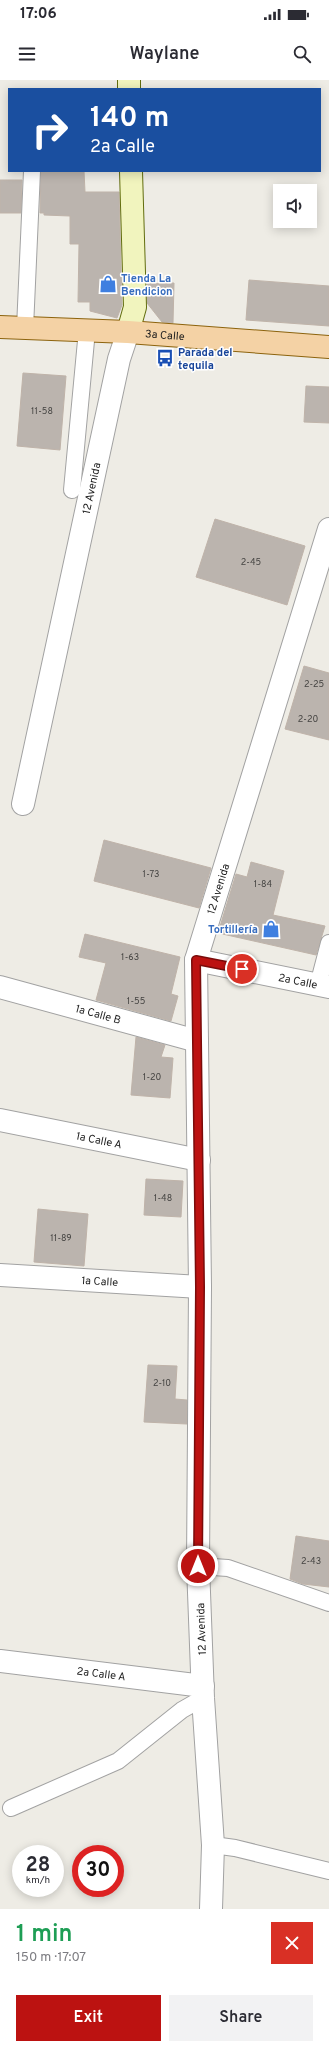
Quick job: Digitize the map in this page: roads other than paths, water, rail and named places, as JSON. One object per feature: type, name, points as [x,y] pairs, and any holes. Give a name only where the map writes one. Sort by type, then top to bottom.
[{"type":"main road","name":"12 Avenida","points":[[128,332],[135,307],[131,172]]},
{"type":"main road","name":"3a Calle","points":[[0,327],[128,332],[329,347]]},
{"type":"street","name":"12 Avenida","points":[[23,804],[119,359],[128,332]]},
{"type":"street","name":"12 Avenida","points":[[211,1909],[213,1845],[203,1692],[198,1566],[200,1287],[196,960],[329,529]]},
{"type":"street","name":"2a Calle","points":[[196,960],[324,986]]},
{"type":"street","name":"1a Calle B","points":[[0,987],[197,1041]]},
{"type":"street","name":"1a Calle A","points":[[0,1120],[198,1160]]},
{"type":"street","name":"1a Calle","points":[[0,1275],[200,1287]]},
{"type":"street","name":"2a Calle A","points":[[0,1661],[203,1692]]},
{"type":"lane","points":[[25,328],[32,172]]},
{"type":"lane","points":[[72,490],[88,330]]},
{"type":"lane","points":[[324,986],[329,943]]},
{"type":"lane","points":[[198,1566],[228,1568],[329,1603]]},
{"type":"lane","points":[[11,1808],[118,1761],[203,1692]]},
{"type":"lane","points":[[213,1845],[235,1848],[329,1871]]},
{"type":"place","name":"Tienda La Bendicion","points":[[108,284]]},
{"type":"place","name":"Parada del tequila","points":[[165,358]]},
{"type":"place","name":"Tortillería","points":[[271,929]]}]
